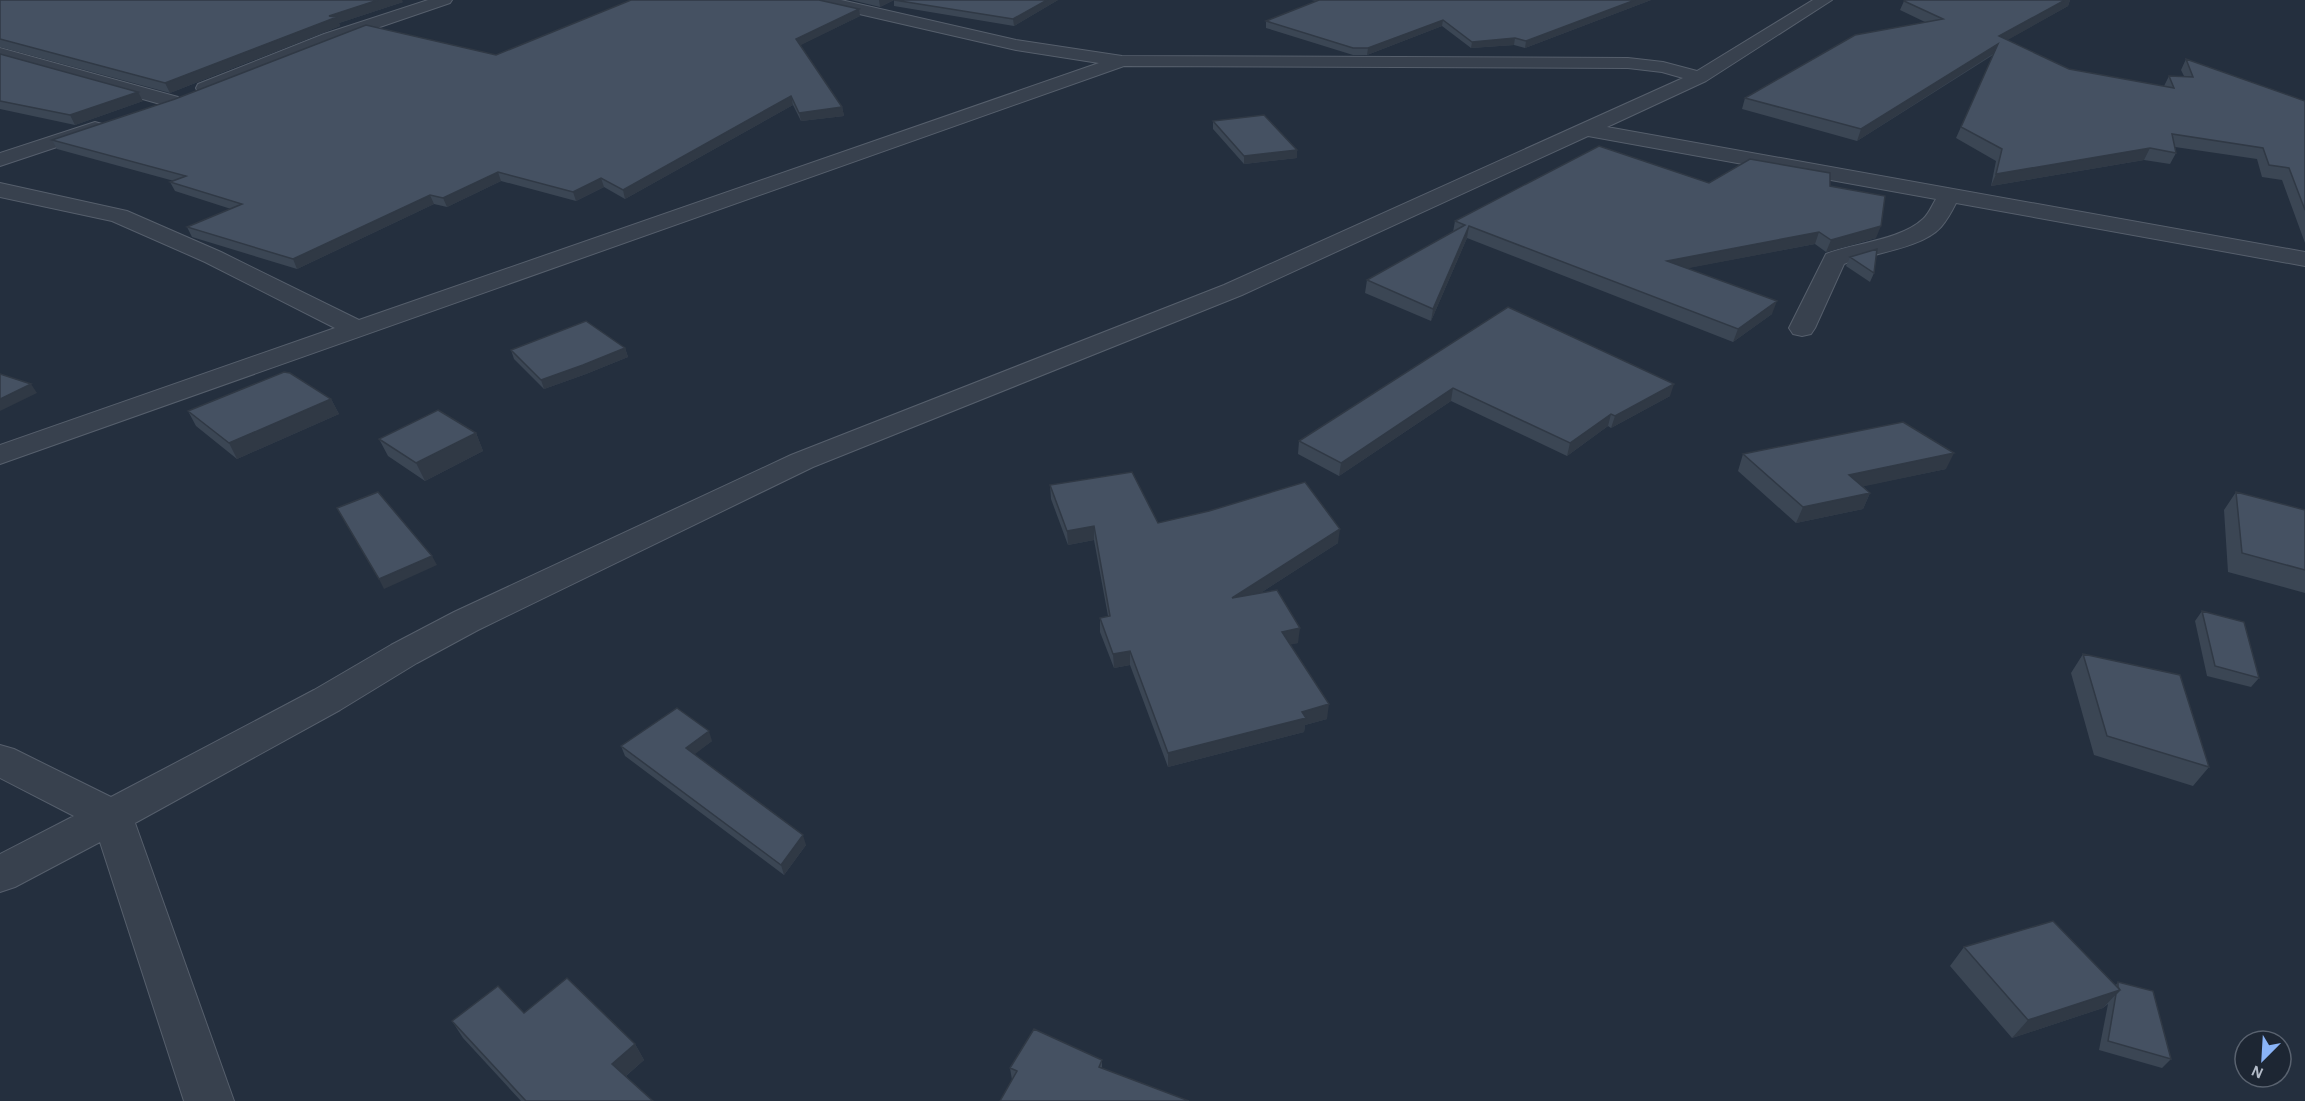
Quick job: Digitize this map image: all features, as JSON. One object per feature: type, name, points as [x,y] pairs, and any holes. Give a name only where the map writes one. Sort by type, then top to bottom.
[{"type":"street","points":[[139,112],[330,38],[444,0]]},
{"type":"street","points":[[820,0],[1016,45],[1122,61],[1628,63],[1662,67],[1700,77]]},
{"type":"street","points":[[0,874],[327,700],[465,621],[802,461],[1233,290],[1700,77],[1824,0]]},
{"type":"street","points":[[0,53],[182,97]]},
{"type":"street","points":[[0,455],[1122,61]]},
{"type":"street","points":[[0,160],[118,120]]},
{"type":"street","points":[[1585,129],[2305,259]]},
{"type":"street","points":[[0,190],[119,216],[213,257],[359,330]]},
{"type":"street","points":[[1802,328],[1833,259],[1851,251],[1906,237],[1921,230],[1936,218],[1948,196]]},
{"type":"street","points":[[0,759],[112,816],[209,1101]]},
{"type":"building","points":[[0,0],[378,0],[329,16],[337,17],[165,83],[0,39]]},
{"type":"building","points":[[631,0],[819,0],[859,9],[796,39],[842,107],[799,113],[791,96],[623,190],[601,178],[573,192],[498,172],[443,198],[430,195],[293,259],[187,227],[242,204],[170,182],[186,176],[52,140],[175,99],[366,25],[496,55]]},
{"type":"building","points":[[894,0],[1047,0],[1013,19]]},
{"type":"building","points":[[1319,0],[1635,0],[1526,41],[1515,38],[1472,42],[1443,20],[1368,48],[1353,48],[1266,21]]},
{"type":"building","points":[[1905,0],[2065,0],[1999,36],[2069,69],[2174,88],[2169,76],[2193,77],[2186,59],[2305,101],[2305,210],[2289,168],[2269,165],[2263,148],[2172,134],[2176,153],[2150,148],[1996,174],[2002,149],[1961,127],[1998,44],[1861,129],[1745,98],[1855,35],[1943,19]]},
{"type":"building","points":[[0,54],[138,92],[70,115],[0,101]]},
{"type":"building","points":[[1264,115],[1297,150],[1244,156],[1213,121]]},
{"type":"building","points":[[1599,146],[1709,183],[1750,159],[1830,173],[1830,186],[1885,196],[1881,226],[1831,240],[1819,232],[1667,261],[1777,301],[1738,329],[1469,226],[1433,309],[1367,280],[1465,225],[1455,221]]},
{"type":"building","points":[[1877,249],[1874,273],[1850,257]]},
{"type":"building","points":[[1508,307],[1674,384],[1615,416],[1611,414],[1570,443],[1453,388],[1341,463],[1299,441]]},
{"type":"building","points":[[586,321],[625,348],[541,380],[511,350]]},
{"type":"building","points":[[284,372],[290,373],[331,399],[229,443],[188,411]]},
{"type":"building","points":[[0,374],[31,384],[0,399]]},
{"type":"building","points":[[438,410],[476,433],[416,463],[379,439]]},
{"type":"building","points":[[1903,422],[1954,453],[1849,475],[1870,493],[1803,507],[1743,454]]},
{"type":"building","points":[[1132,472],[1158,523],[1209,511],[1305,482],[1340,529],[1232,598],[1277,590],[1300,628],[1282,632],[1329,704],[1302,712],[1306,718],[1168,753],[1130,651],[1113,654],[1100,618],[1110,616],[1094,526],[1067,531],[1050,485]]},
{"type":"building","points":[[378,492],[432,556],[379,579],[337,508]]},
{"type":"building","points":[[2236,492],[2305,510],[2305,570],[2242,553]]},
{"type":"building","points":[[2202,611],[2244,622],[2259,678],[2215,666]]},
{"type":"building","points":[[2083,654],[2180,675],[2209,767],[2107,736]]},
{"type":"building","points":[[677,708],[709,731],[686,748],[803,835],[781,865],[621,746]]},
{"type":"building","points":[[2053,921],[2120,990],[2028,1020],[1964,947]]},
{"type":"building","points":[[567,978],[635,1044],[612,1064],[653,1101],[526,1101],[452,1021],[498,986],[524,1013]]},
{"type":"building","points":[[2118,982],[2153,991],[2171,1059],[2108,1041],[2116,994],[2120,990]]},
{"type":"building","points":[[1034,1029],[1102,1060],[1099,1067],[1189,1101],[1000,1101],[1017,1071],[1010,1068]]}]
